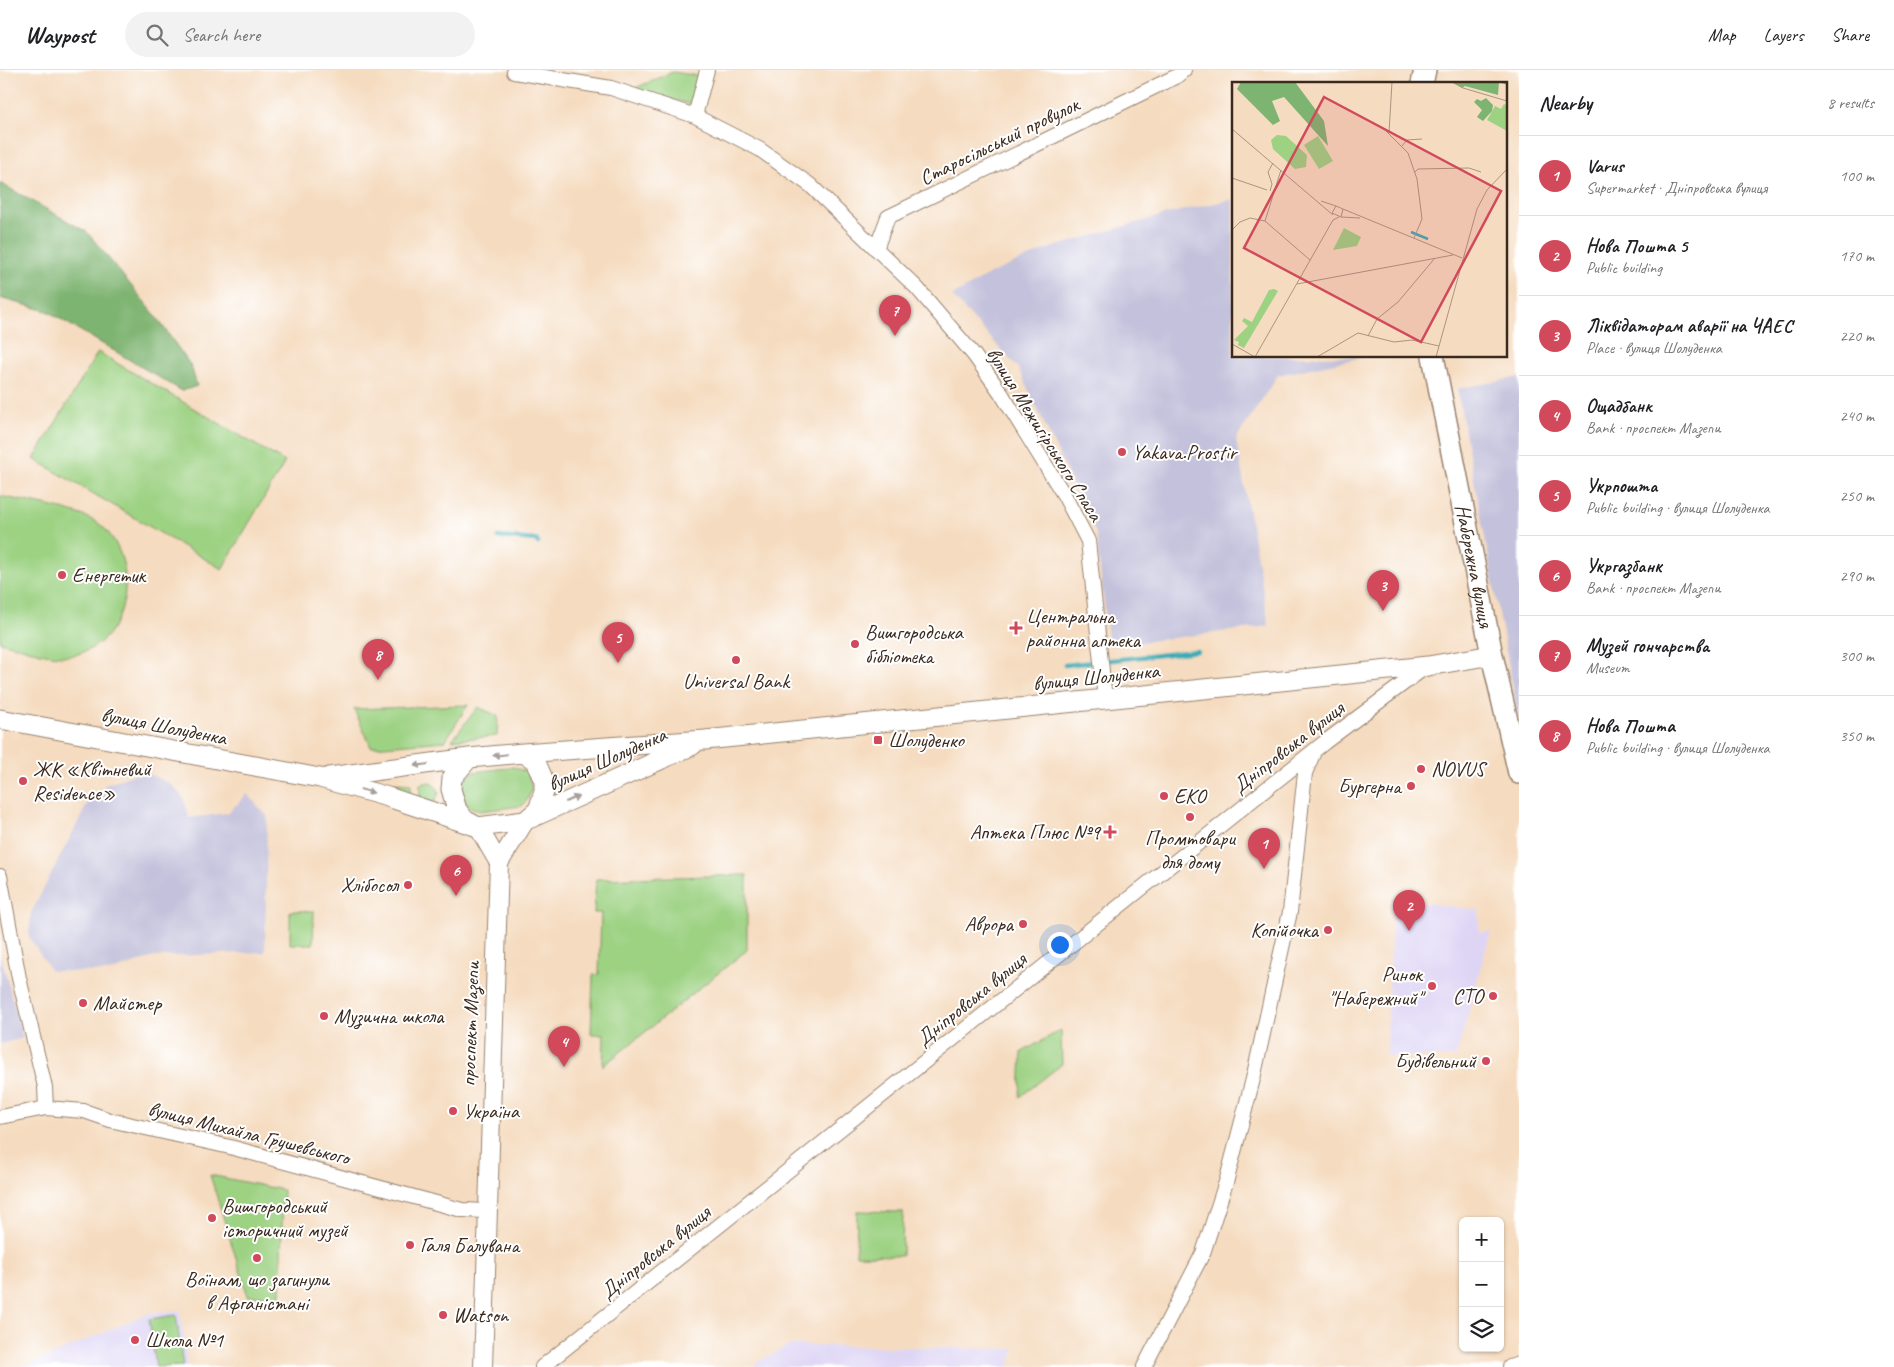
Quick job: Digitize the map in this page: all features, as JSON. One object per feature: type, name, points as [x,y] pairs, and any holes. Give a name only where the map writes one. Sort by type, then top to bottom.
[{"type":"main road","name":"Набережна вулиця","points":[[1433,358],[1492,655],[1519,773]]},
{"type":"main road","name":"вулиця Шолуденка","points":[[523,752],[705,740],[1428,666],[1492,655]]},
{"type":"main road","name":"вулиця Шолуденка","points":[[0,719],[320,778],[477,827]]},
{"type":"main road","name":"вулиця Шолуденка","points":[[526,820],[705,740]]},
{"type":"main road","points":[[523,752],[536,760],[544,781],[542,802],[538,810],[526,820],[477,827],[457,810],[451,789],[452,778],[469,758],[523,752]]},
{"type":"main road","name":"вулиця Шолуденка","points":[[320,778],[469,758]]},
{"type":"street","points":[[695,116],[707,70]]},
{"type":"street","name":"Старосільський провулок","points":[[876,248],[888,217],[1177,76],[1184,70]]},
{"type":"street","name":"вулиця Межигірського Спаса","points":[[514,72],[560,75],[611,88],[695,116],[758,148],[810,185],[917,288],[974,355],[1001,393],[1064,496],[1088,541],[1105,699]]},
{"type":"street","name":"Дніпровська вулиця","points":[[542,1367],[1314,751],[1428,666]]},
{"type":"street","points":[[1144,1367],[1203,1253],[1227,1179],[1253,1079],[1290,912],[1305,773],[1314,751]]},
{"type":"street","name":"проспект Мазепи","points":[[483,1367],[499,863],[526,820]]},
{"type":"street","points":[[477,827],[499,863]]},
{"type":"street","points":[[1,884],[19,978],[45,1087],[46,1108]]},
{"type":"street","name":"вулиця Михайла Грушевського","points":[[0,1116],[46,1108],[84,1111],[110,1120],[299,1165],[462,1210],[487,1211]]},
{"type":"street","points":[[1510,1367],[1519,1364]]},
{"type":"shaded area","points":[[1232,199],[1232,358],[1359,358],[1278,375],[1236,439],[1269,626],[1109,646],[1096,533],[1018,368],[952,296],[990,274],[1047,249],[1167,214]]},
{"type":"shaded area","points":[[1519,377],[1519,720],[1457,389]]},
{"type":"shaded area","points":[[132,775],[151,775],[171,784],[184,799],[189,818],[228,813],[247,794],[267,816],[265,952],[154,957],[109,972],[51,971],[29,937],[31,913],[91,797],[107,784]]},
{"type":"shaded area","name":"Ринок \"Набережний\"","points":[[1393,899],[1479,910],[1479,933],[1491,931],[1456,1057],[1386,1056]]},
{"type":"shaded area","points":[[0,954],[23,1038],[0,1044]]},
{"type":"shaded area","name":"Школа №1","points":[[180,1310],[188,1367],[24,1367],[149,1313]]},
{"type":"shaded area","points":[[790,1345],[1015,1349],[1009,1367],[754,1367],[756,1363]]},
{"type":"green space","points":[[673,72],[699,76],[693,105],[633,89]]},
{"type":"green space","points":[[0,183],[87,232],[152,311],[191,366],[197,386],[182,391],[47,311],[0,298]]},
{"type":"green space","points":[[98,352],[285,462],[222,569],[34,459]]},
{"type":"green space","name":"Енергетик","points":[[0,496],[84,516],[104,528],[115,543],[122,561],[125,580],[124,599],[119,617],[109,633],[96,646],[78,654],[59,656],[39,653],[0,642]]},
{"type":"green space","points":[[468,705],[445,741],[371,747],[354,709]]},
{"type":"green space","points":[[478,707],[498,716],[497,736],[452,740]]},
{"type":"green space","points":[[514,767],[526,772],[530,781],[530,794],[522,806],[480,811],[468,806],[463,796],[462,788],[469,776],[474,772]]},
{"type":"green space","points":[[430,782],[439,792],[435,802],[420,800],[420,784]]},
{"type":"green space","points":[[395,783],[411,784],[410,798],[391,789],[391,786]]},
{"type":"green space","points":[[747,875],[747,950],[603,1066],[604,1034],[591,1034],[593,975],[599,974],[601,913],[594,913],[596,879]]},
{"type":"green space","points":[[290,911],[314,911],[313,944],[290,944]]},
{"type":"green space","points":[[1061,1030],[1062,1064],[1020,1097],[1022,1052]]},
{"type":"green space","points":[[210,1175],[283,1190],[280,1295],[248,1296]]},
{"type":"green space","points":[[857,1211],[903,1212],[902,1256],[856,1255]]},
{"type":"green space","points":[[176,1315],[183,1366],[156,1367],[149,1319]]},
{"type":"waterway","points":[[498,537],[536,540],[538,543]]},
{"type":"waterway","points":[[1065,665],[1197,651]]},
{"type":"place","name":"Музей гончарства","points":[[895,336]]},
{"type":"place","name":"Yakava.Prostir","points":[[1122,452]]},
{"type":"place","name":"Енергетик","points":[[62,575]]},
{"type":"place","name":"Ліквідаторам аварії на ЧАЕС","points":[[1383,611]]},
{"type":"place","name":"Центральна районна аптека","points":[[1016,628]]},
{"type":"place","name":"Вишгородська бібліотека","points":[[855,644]]},
{"type":"place","name":"Universal Bank","points":[[736,660]]},
{"type":"place","name":"Укрпошта","points":[[618,663]]},
{"type":"place","name":"Нова Пошта","points":[[378,680]]},
{"type":"place","name":"Шолуденко","points":[[878,740]]},
{"type":"place","name":"NOVUS","points":[[1421,769]]},
{"type":"place","name":"ЖК «Квітневий Residence»","points":[[23,781]]},
{"type":"place","name":"Бургерна","points":[[1411,786]]},
{"type":"place","name":"EKO","points":[[1164,796]]},
{"type":"place","name":"Промтовари для дому","points":[[1190,817]]},
{"type":"place","name":"Аптека Плюс №9","points":[[1110,832]]},
{"type":"place","name":"Varus","points":[[1264,869]]},
{"type":"place","name":"Хлібосол","points":[[408,885]]},
{"type":"place","name":"Укргазбанк","points":[[456,896]]},
{"type":"place","name":"Аврора","points":[[1023,924]]},
{"type":"place","name":"Копійочка","points":[[1328,930]]},
{"type":"place","name":"Нова Пошта 5","points":[[1409,931]]},
{"type":"place","name":"Ринок \"Набережний\"","points":[[1432,986]]},
{"type":"place","name":"СТО","points":[[1493,996]]},
{"type":"place","name":"Майстер","points":[[83,1003]]},
{"type":"place","name":"Музична школа","points":[[324,1016]]},
{"type":"place","name":"Будівельний","points":[[1486,1061]]},
{"type":"place","name":"Ощадбанк","points":[[564,1067]]},
{"type":"place","name":"Україна","points":[[453,1111]]},
{"type":"place","name":"Вишгородський історичний музей","points":[[212,1218]]},
{"type":"place","name":"Галя Балувана","points":[[410,1245]]},
{"type":"place","name":"Воїнам, що загинули в Афганістані","points":[[257,1258]]},
{"type":"place","name":"Watson","points":[[443,1315]]},
{"type":"place","name":"Школа №1","points":[[135,1340]]}]
